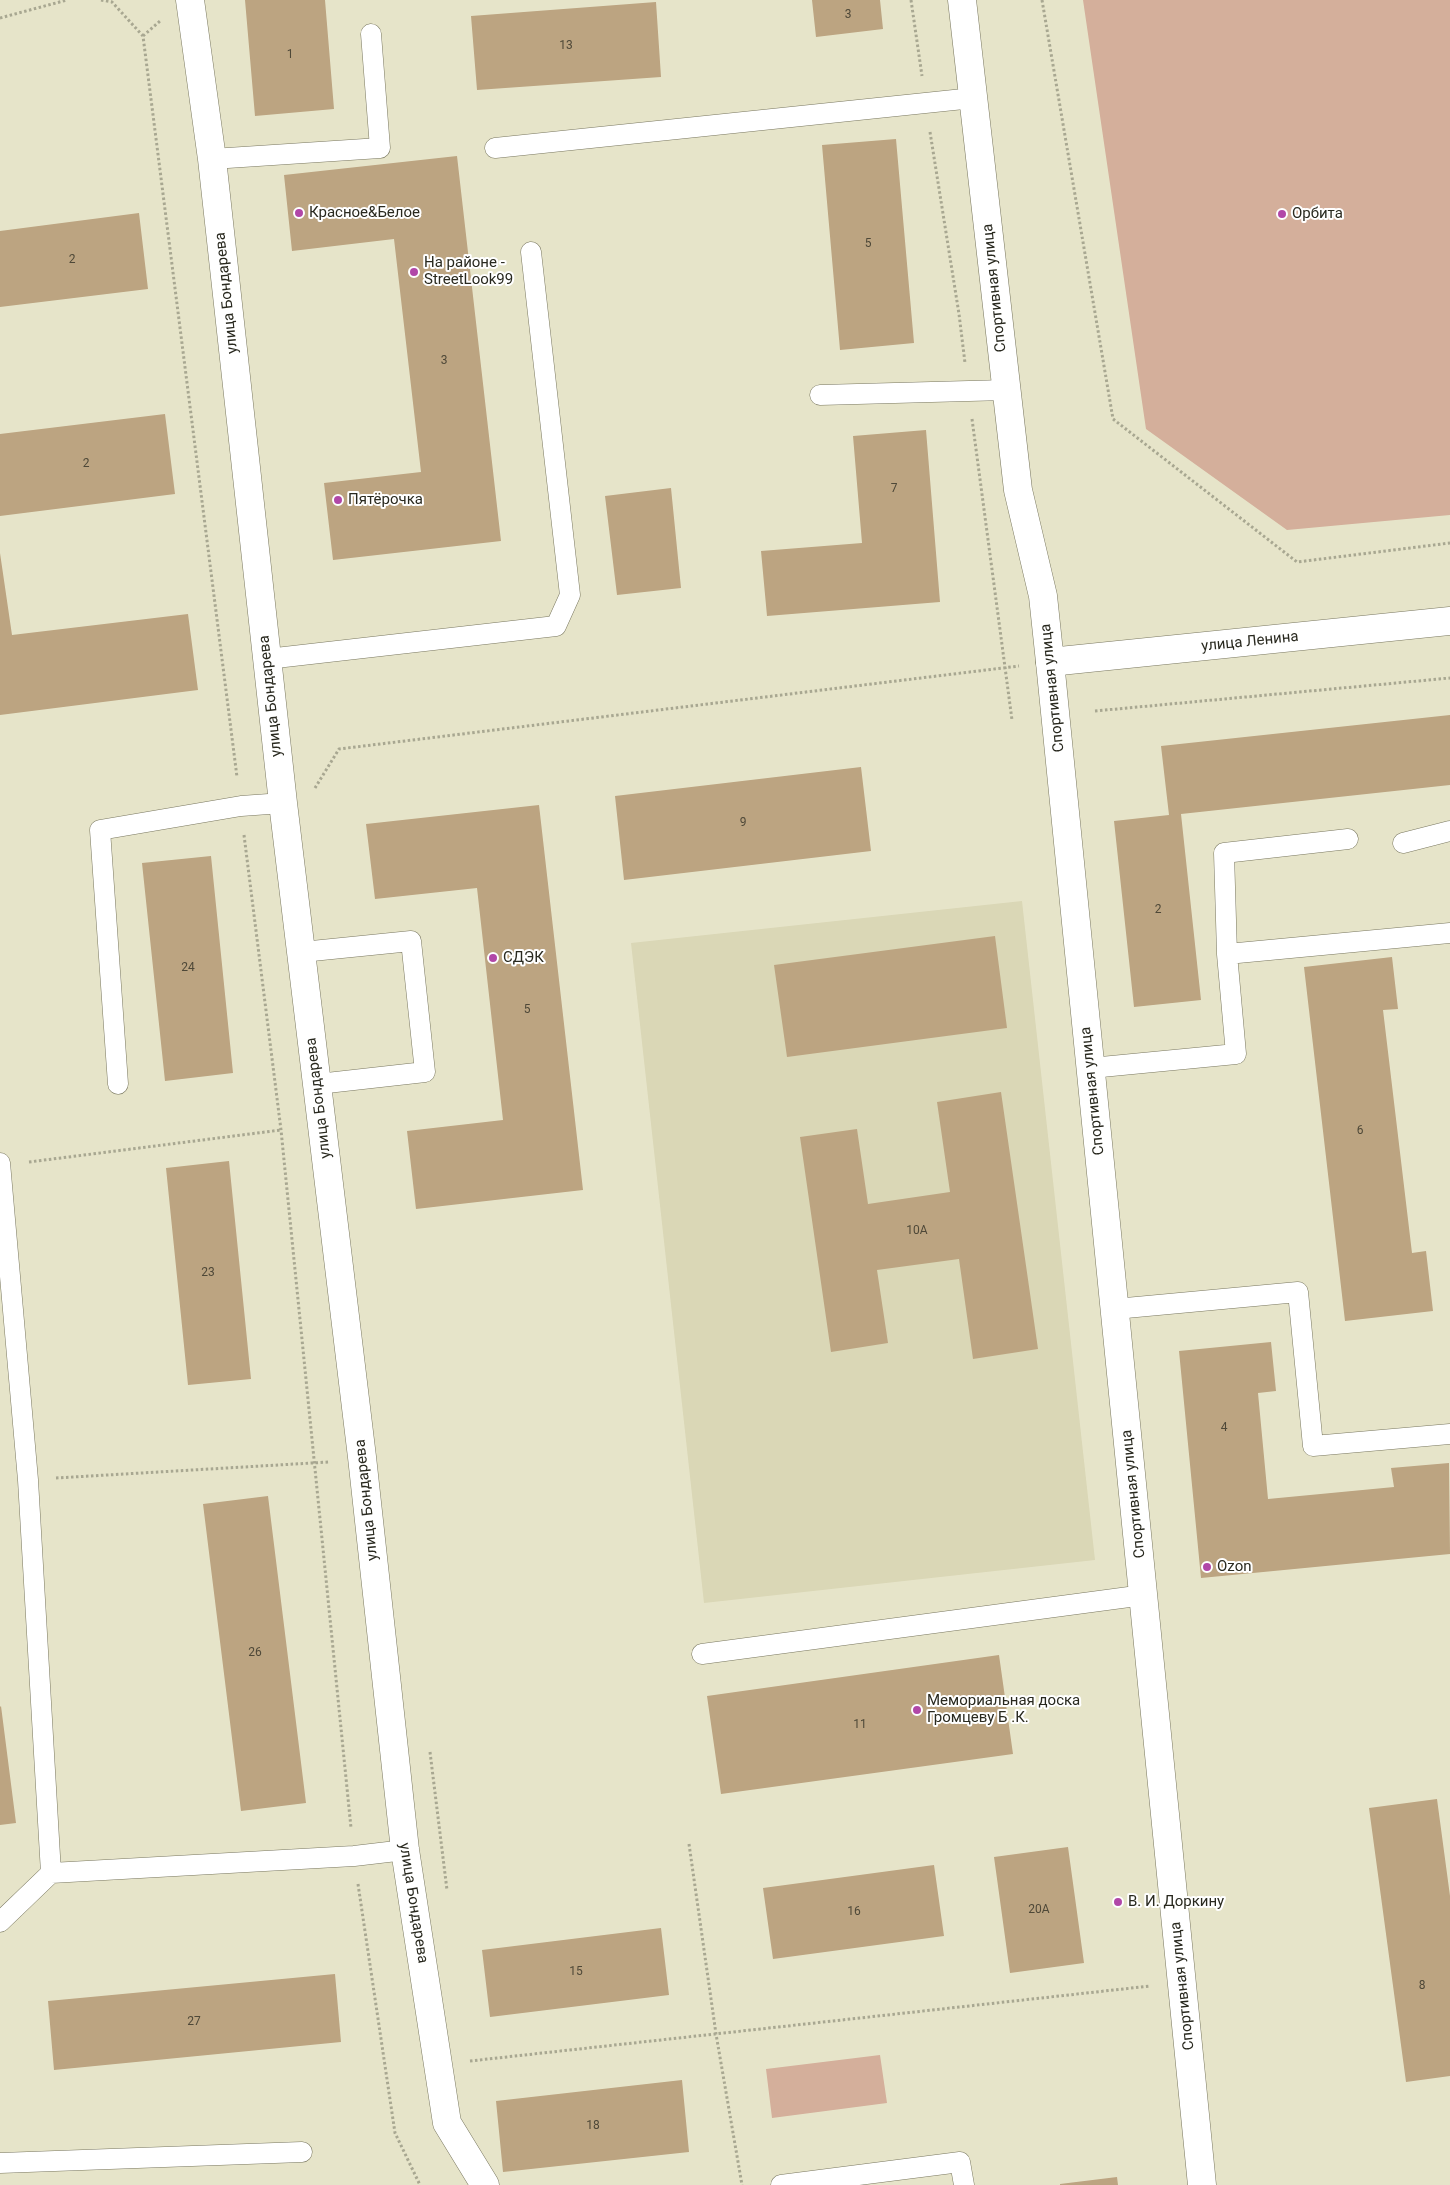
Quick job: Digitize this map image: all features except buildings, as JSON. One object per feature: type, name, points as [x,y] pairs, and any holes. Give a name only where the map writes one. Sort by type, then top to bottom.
[{"type":"street","name":"улица Бондарева","points":[[190,0],[212,159],[267,659],[362,1457],[404,1850],[447,2123],[485,2185]]},
{"type":"street","name":"Спортивная улица","points":[[962,0],[1018,490],[1043,596],[1202,2185]]},
{"type":"street","name":"улица Ленина","points":[[1050,662],[1450,621]]},
{"type":"lane","points":[[212,159],[380,148],[371,34]]},
{"type":"lane","points":[[495,148],[973,98]]},
{"type":"lane","points":[[267,659],[556,626],[570,595],[531,252]]},
{"type":"lane","points":[[820,395],[1006,390]]},
{"type":"lane","points":[[118,1084],[100,830],[241,806],[284,803]]},
{"type":"lane","points":[[1403,843],[1450,832]]},
{"type":"lane","points":[[1091,1068],[1236,1054],[1227,954],[1224,853],[1348,839]]},
{"type":"lane","points":[[1227,954],[1450,933]]},
{"type":"lane","points":[[302,952],[411,941],[425,1072],[318,1084]]},
{"type":"lane","points":[[0,1164],[28,1480],[52,1873]]},
{"type":"lane","points":[[1115,1309],[1298,1292],[1313,1446],[1450,1434]]},
{"type":"lane","points":[[702,1654],[1144,1595]]},
{"type":"lane","points":[[0,1922],[52,1873],[354,1856],[404,1850]]},
{"type":"lane","points":[[0,2163],[302,2152]]},
{"type":"lane","points":[[780,2185],[960,2162],[964,2185]]},
{"type":"path","points":[[0,18],[67,0]]},
{"type":"path","points":[[101,0],[112,2],[144,36],[281,1130],[354,1856],[395,2134],[420,2185]]},
{"type":"path","points":[[911,0],[959,314],[1012,720]]},
{"type":"path","points":[[1042,0],[1113,419],[1298,562],[1450,543]]},
{"type":"path","points":[[284,803],[308,799],[339,749],[1050,662]]},
{"type":"path","points":[[1095,711],[1450,678]]},
{"type":"path","points":[[0,1164],[281,1130]]},
{"type":"path","points":[[28,1480],[314,1464],[362,1457]]},
{"type":"path","points":[[689,1844],[716,2034],[742,2185]]},
{"type":"path","points":[[438,2064],[1183,1982]]},
{"type":"shaded area","name":"Орбита","points":[[1083,0],[1450,0],[1450,515],[1287,530],[1146,429]]},
{"type":"shaded area","points":[[1022,901],[1095,1560],[704,1603],[631,943]]},
{"type":"shaded area","points":[[880,2055],[887,2103],[772,2118],[766,2069]]},
{"type":"place","name":"Красное&Белое","points":[[299,213]]},
{"type":"place","name":"Орбита","points":[[1282,214]]},
{"type":"place","name":"На районе - StreetLook99","points":[[414,272]]},
{"type":"place","name":"Пятёрочка","points":[[338,500]]},
{"type":"place","name":"СДЭК","points":[[493,958]]},
{"type":"place","name":"Ozon","points":[[1207,1567]]},
{"type":"place","name":"Мемориальная доска Громцеву Б .К.","points":[[917,1710]]},
{"type":"place","name":"В. И. Доркину","points":[[1118,1902]]}]
